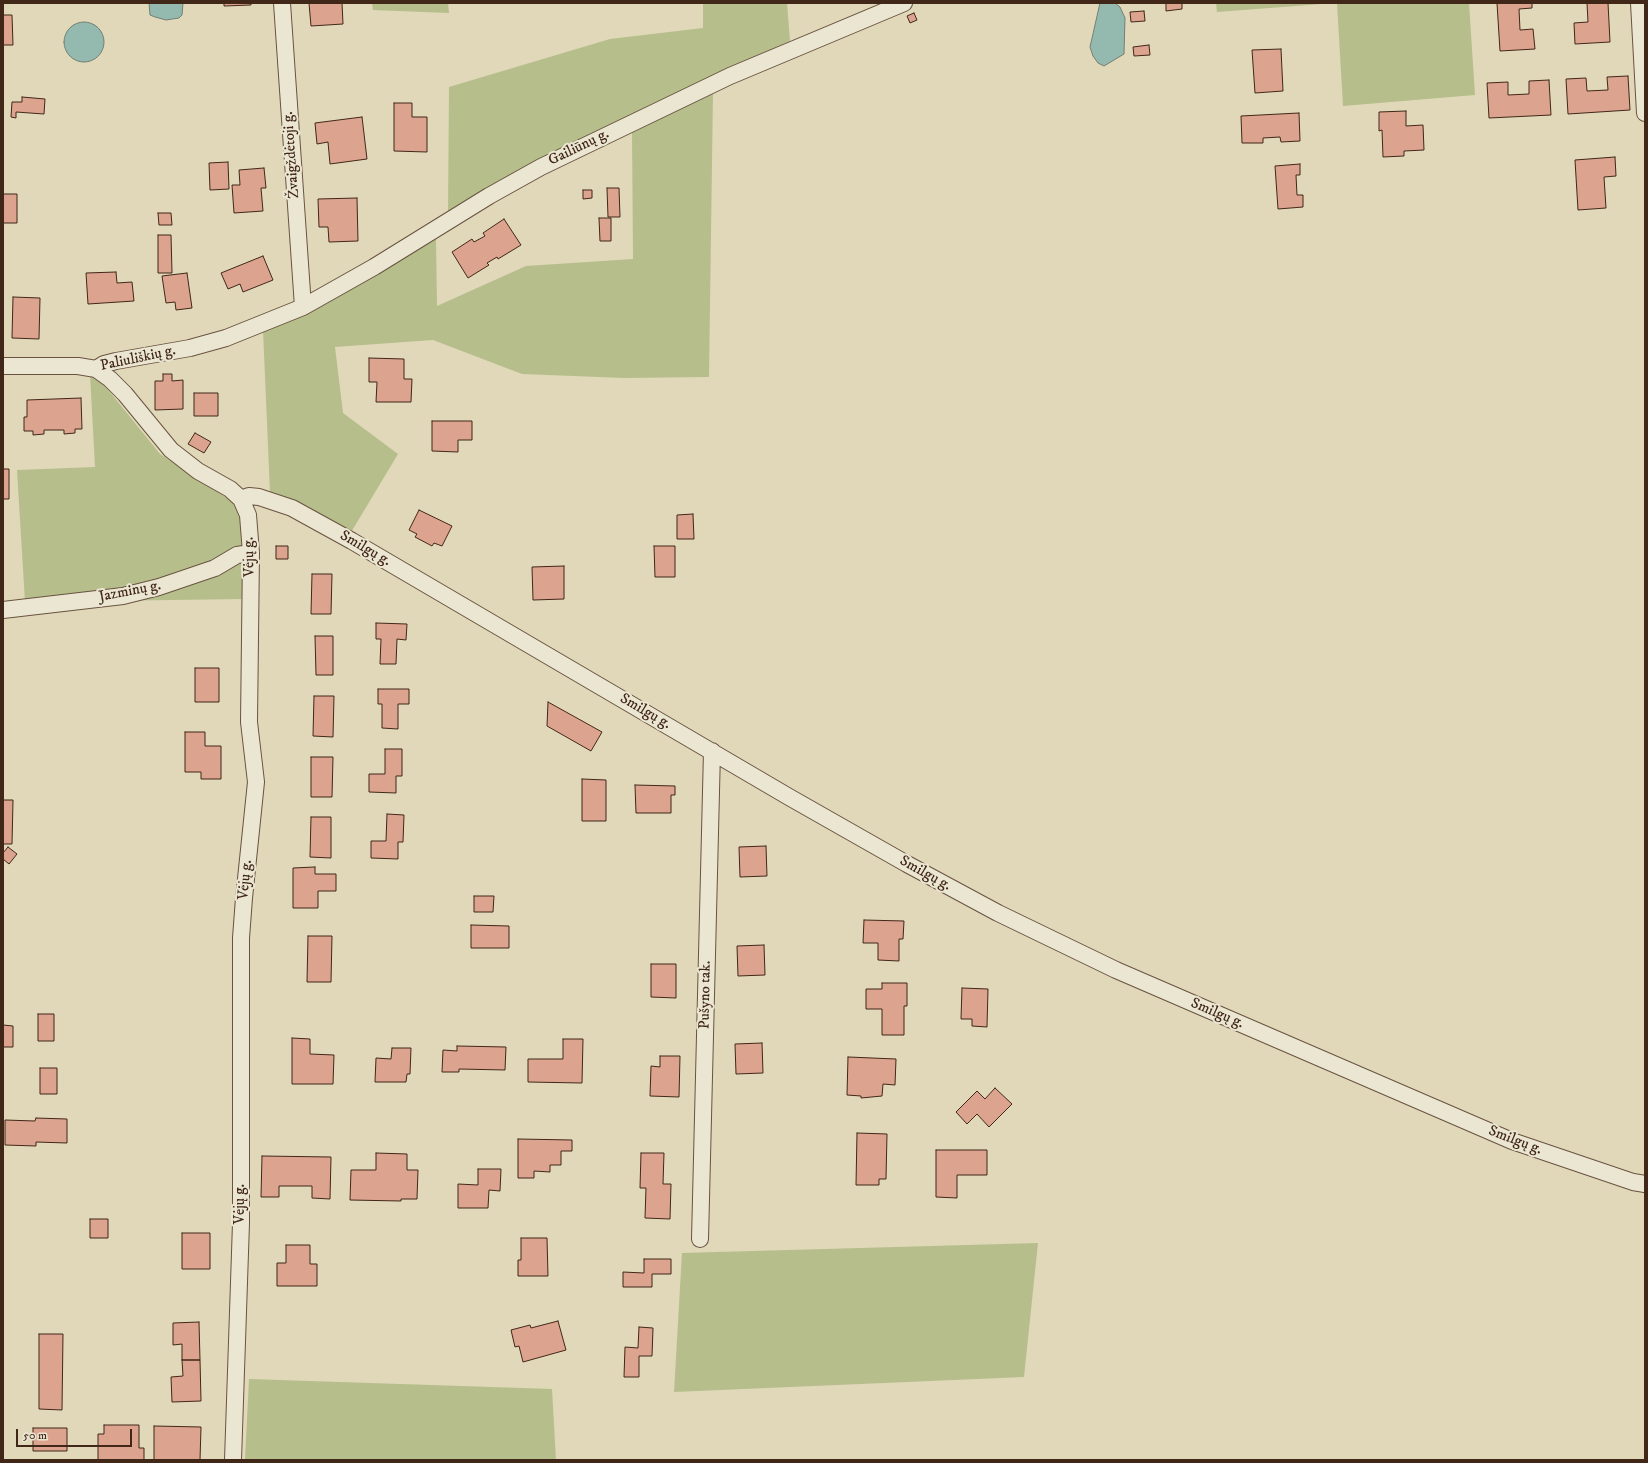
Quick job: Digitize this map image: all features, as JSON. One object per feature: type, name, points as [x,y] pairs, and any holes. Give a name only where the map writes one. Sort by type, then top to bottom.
[{"type":"street","name":"Žvaigždėtoji g.","points":[[282,3],[303,306]]},
{"type":"street","name":"Gailiūnų g.","points":[[268,321],[303,306],[374,267],[489,196],[541,167],[730,76],[904,3]]},
{"type":"street","points":[[1639,3],[1645,114]]},
{"type":"street","name":"Paliuliškių g.","points":[[3,366],[78,366],[96,369],[104,364],[116,361],[190,348],[226,338],[268,321]]},
{"type":"street","name":"Vėjų g.","points":[[96,369],[110,379],[125,394],[171,450],[198,471],[230,488],[241,499],[248,515],[251,553],[249,722],[256,782],[241,938],[241,1223],[233,1460]]},
{"type":"street","name":"Smilgų g.","points":[[241,499],[249,496],[259,497],[292,508],[364,548],[743,770],[907,864],[998,913],[1116,970],[1512,1141],[1633,1182],[1645,1184]]},
{"type":"street","name":"Jazminų g.","points":[[3,610],[123,596],[159,587],[215,568],[237,555],[251,553]]},
{"type":"street","name":"Pušyno tak.","points":[[700,1239],[712,751]]},
{"type":"green space","points":[[372,3],[448,3],[449,13],[373,10]]},
{"type":"green space","points":[[703,3],[787,3],[790,41],[740,64],[448,215],[449,87],[610,39],[703,28]]},
{"type":"green space","points":[[1216,3],[1335,3],[1217,12]]},
{"type":"green space","points":[[1337,3],[1469,3],[1475,95],[1343,106]]},
{"type":"green space","points":[[713,92],[709,377],[624,378],[522,374],[433,340],[335,347],[343,413],[398,454],[350,534],[270,493],[263,330],[302,312],[436,239],[437,306],[526,266],[633,259],[632,133]]},
{"type":"green space","points":[[90,374],[97,376],[160,454],[236,504],[245,528],[245,599],[25,602],[17,470],[95,467]]},
{"type":"green space","points":[[1038,1243],[1024,1377],[674,1392],[682,1253]]},
{"type":"green space","points":[[249,1379],[552,1389],[556,1460],[245,1460]]},
{"type":"water","points":[[149,3],[183,3],[182,15],[179,18],[166,20],[155,17],[150,15]]},
{"type":"water","points":[[1100,3],[1115,3],[1120,7],[1125,18],[1124,54],[1104,66],[1098,63],[1093,56],[1090,47]]},
{"type":"water","points":[[84,22],[92,24],[98,28],[102,34],[104,42],[102,50],[98,56],[92,60],[84,62],[76,60],[70,56],[66,50],[64,42],[66,34],[70,28],[76,24]]},
{"type":"building","points":[[224,3],[251,3],[251,5],[224,6]]},
{"type":"building","points":[[309,3],[342,3],[343,24],[311,26]]},
{"type":"building","points":[[1166,3],[1182,3],[1182,9],[1166,11]]},
{"type":"building","points":[[1497,3],[1532,3],[1532,8],[1519,9],[1520,30],[1533,29],[1535,49],[1500,51]]},
{"type":"building","points":[[1587,3],[1608,3],[1610,42],[1575,44],[1574,23],[1588,22]]},
{"type":"building","points":[[1144,11],[1145,21],[1131,22],[1130,12]]},
{"type":"building","points":[[914,13],[917,20],[910,23],[907,16]]},
{"type":"building","points":[[3,15],[12,15],[13,45],[3,45]]},
{"type":"building","points":[[1149,45],[1150,55],[1134,56],[1133,47]]},
{"type":"building","points":[[1281,49],[1283,91],[1255,93],[1252,50]]},
{"type":"building","points":[[1628,76],[1630,110],[1568,114],[1566,79],[1586,78],[1587,91],[1608,90],[1607,77]]},
{"type":"building","points":[[1549,80],[1551,115],[1489,118],[1487,83],[1508,82],[1508,95],[1529,94],[1529,81]]},
{"type":"building","points":[[22,97],[45,99],[44,114],[16,112],[16,118],[11,117],[12,102],[22,102]]},
{"type":"building","points":[[394,103],[412,103],[412,117],[427,117],[427,152],[394,151]]},
{"type":"building","points":[[1406,111],[1406,126],[1423,125],[1424,150],[1404,151],[1404,156],[1383,157],[1382,130],[1379,131],[1379,112]]},
{"type":"building","points":[[1299,113],[1300,141],[1281,142],[1280,137],[1263,138],[1263,143],[1242,143],[1241,116]]},
{"type":"building","points":[[362,117],[367,159],[330,164],[328,142],[317,144],[315,123]]},
{"type":"building","points":[[1615,157],[1616,176],[1604,177],[1606,208],[1578,210],[1575,160]]},
{"type":"building","points":[[228,162],[229,189],[210,190],[209,163]]},
{"type":"building","points":[[1300,164],[1300,175],[1296,175],[1297,195],[1303,195],[1303,207],[1278,209],[1275,166]]},
{"type":"building","points":[[264,168],[266,188],[261,188],[263,211],[234,213],[232,185],[240,185],[239,170]]},
{"type":"building","points":[[607,188],[619,188],[620,217],[608,217]]},
{"type":"building","points":[[583,190],[592,190],[592,198],[583,199]]},
{"type":"building","points":[[3,194],[17,194],[17,223],[3,223]]},
{"type":"building","points":[[357,198],[358,241],[329,242],[328,227],[319,227],[318,199]]},
{"type":"building","points":[[158,213],[171,213],[172,225],[159,225]]},
{"type":"building","points":[[599,218],[611,218],[611,241],[600,241]]},
{"type":"building","points":[[504,219],[521,245],[498,259],[497,257],[487,263],[489,265],[468,278],[452,252],[472,239],[474,242],[485,236],[483,233]]},
{"type":"building","points":[[158,235],[171,235],[172,273],[158,273]]},
{"type":"building","points":[[263,256],[273,280],[243,292],[240,284],[228,289],[221,273]]},
{"type":"building","points":[[116,272],[117,283],[132,282],[134,301],[88,304],[86,273]]},
{"type":"building","points":[[187,273],[192,308],[176,310],[175,302],[166,303],[162,276]]},
{"type":"building","points":[[13,297],[40,298],[39,339],[12,338]]},
{"type":"building","points":[[369,358],[404,359],[404,379],[412,379],[411,402],[376,402],[377,382],[369,382]]},
{"type":"building","points":[[163,374],[172,374],[172,381],[183,380],[183,409],[155,410],[155,381],[163,381]]},
{"type":"building","points":[[194,393],[218,393],[218,416],[194,416]]},
{"type":"building","points":[[81,398],[82,429],[75,429],[75,433],[64,434],[64,430],[44,430],[44,434],[33,435],[33,431],[24,431],[24,417],[27,417],[27,400]]},
{"type":"building","points":[[432,421],[472,421],[472,440],[458,440],[458,452],[432,451]]},
{"type":"building","points":[[195,433],[211,442],[204,453],[188,444]]},
{"type":"building","points":[[3,469],[9,469],[9,499],[3,499]]},
{"type":"building","points":[[419,510],[452,526],[442,546],[434,543],[432,546],[415,537],[417,534],[409,530]]},
{"type":"building","points":[[693,514],[694,539],[677,539],[677,515]]},
{"type":"building","points":[[276,546],[288,546],[288,559],[276,559]]},
{"type":"building","points":[[654,546],[675,546],[675,577],[655,577]]},
{"type":"building","points":[[564,566],[564,599],[533,600],[532,567]]},
{"type":"building","points":[[312,574],[332,574],[331,614],[311,614]]},
{"type":"building","points":[[376,623],[407,624],[406,640],[397,639],[396,664],[380,664],[381,639],[376,639]]},
{"type":"building","points":[[315,636],[333,636],[333,675],[316,675]]},
{"type":"building","points":[[195,668],[219,668],[219,702],[195,702]]},
{"type":"building","points":[[378,689],[409,689],[409,704],[398,704],[398,729],[382,728],[382,704],[378,704]]},
{"type":"building","points":[[314,696],[334,696],[333,737],[313,736]]},
{"type":"building","points":[[548,702],[602,732],[591,751],[547,726]]},
{"type":"building","points":[[185,732],[205,732],[205,746],[221,746],[221,779],[201,779],[201,772],[185,772]]},
{"type":"building","points":[[385,749],[402,749],[402,776],[396,776],[396,793],[369,792],[369,774],[385,774]]},
{"type":"building","points":[[311,757],[333,757],[332,797],[311,797]]},
{"type":"building","points":[[582,779],[606,780],[606,821],[582,821]]},
{"type":"building","points":[[635,785],[675,786],[675,795],[671,795],[671,813],[636,813]]},
{"type":"building","points":[[3,800],[13,800],[12,844],[3,844]]},
{"type":"building","points":[[387,814],[404,815],[403,842],[398,842],[398,859],[371,858],[371,841],[386,841]]},
{"type":"building","points":[[311,817],[331,817],[331,858],[310,857]]},
{"type":"building","points":[[766,846],[767,876],[740,877],[739,847]]},
{"type":"building","points":[[8,847],[17,854],[9,864],[3,859],[3,853]]},
{"type":"building","points":[[315,867],[315,874],[336,874],[336,891],[318,891],[318,908],[293,908],[293,868]]},
{"type":"building","points":[[474,896],[494,896],[493,912],[474,912]]},
{"type":"building","points":[[864,920],[904,921],[903,939],[899,939],[899,961],[878,960],[878,943],[863,943]]},
{"type":"building","points":[[471,925],[509,926],[509,948],[471,948]]},
{"type":"building","points":[[308,936],[332,936],[331,982],[307,982]]},
{"type":"building","points":[[764,945],[765,975],[738,976],[737,946]]},
{"type":"building","points":[[651,964],[676,964],[676,998],[651,997]]},
{"type":"building","points":[[882,983],[907,983],[907,1006],[904,1006],[904,1035],[882,1035],[882,1009],[866,1009],[866,989],[882,989]]},
{"type":"building","points":[[962,988],[988,989],[987,1027],[972,1026],[972,1019],[961,1019]]},
{"type":"building","points":[[38,1014],[54,1014],[54,1041],[38,1041]]},
{"type":"building","points":[[3,1025],[13,1026],[13,1047],[3,1047]]},
{"type":"building","points":[[292,1038],[310,1039],[310,1054],[334,1055],[333,1084],[292,1084]]},
{"type":"building","points":[[563,1039],[583,1039],[582,1083],[528,1082],[528,1059],[563,1059]]},
{"type":"building","points":[[762,1043],[763,1073],[736,1074],[735,1044]]},
{"type":"building","points":[[457,1046],[506,1047],[505,1070],[459,1069],[459,1072],[442,1072],[443,1050],[457,1051]]},
{"type":"building","points":[[392,1048],[411,1048],[410,1074],[407,1074],[406,1082],[375,1082],[376,1058],[391,1059]]},
{"type":"building","points":[[660,1056],[680,1056],[679,1097],[650,1096],[651,1066],[660,1067]]},
{"type":"building","points":[[848,1057],[896,1059],[895,1085],[883,1084],[882,1096],[861,1098],[861,1096],[847,1095]]},
{"type":"building","points":[[40,1068],[57,1068],[57,1094],[40,1094]]},
{"type":"building","points":[[995,1088],[1012,1104],[989,1127],[977,1114],[967,1124],[956,1112],[977,1091],[985,1099]]},
{"type":"building","points":[[36,1118],[67,1119],[67,1143],[36,1142],[36,1146],[5,1145],[5,1120],[35,1121]]},
{"type":"building","points":[[857,1133],[887,1134],[886,1179],[879,1179],[879,1185],[856,1185]]},
{"type":"building","points":[[518,1139],[572,1140],[572,1151],[561,1151],[561,1165],[550,1165],[550,1172],[534,1171],[534,1178],[518,1178]]},
{"type":"building","points":[[936,1150],[987,1150],[987,1175],[957,1175],[957,1198],[936,1197]]},
{"type":"building","points":[[376,1153],[407,1154],[407,1170],[418,1170],[417,1199],[401,1199],[401,1201],[350,1200],[351,1170],[376,1170]]},
{"type":"building","points":[[641,1153],[664,1153],[663,1184],[671,1184],[670,1219],[645,1218],[646,1188],[640,1188]]},
{"type":"building","points":[[262,1156],[331,1157],[330,1199],[312,1198],[312,1186],[279,1186],[279,1197],[261,1197]]},
{"type":"building","points":[[478,1169],[501,1169],[500,1191],[489,1190],[488,1208],[458,1208],[458,1184],[478,1185]]},
{"type":"building","points":[[90,1219],[108,1219],[108,1238],[90,1238]]},
{"type":"building","points":[[182,1233],[210,1233],[210,1269],[182,1269]]},
{"type":"building","points":[[521,1238],[547,1238],[548,1276],[518,1276],[518,1260],[521,1260]]},
{"type":"building","points":[[286,1245],[310,1245],[310,1264],[317,1264],[317,1286],[277,1286],[277,1263],[286,1263]]},
{"type":"building","points":[[644,1259],[671,1259],[671,1274],[652,1274],[652,1287],[623,1287],[623,1272],[644,1273]]},
{"type":"building","points":[[558,1321],[566,1350],[523,1362],[519,1346],[515,1347],[511,1330],[530,1325],[531,1328]]},
{"type":"building","points":[[199,1322],[200,1360],[182,1360],[182,1344],[173,1345],[173,1323]]},
{"type":"building","points":[[639,1327],[653,1328],[652,1356],[639,1356],[639,1377],[624,1377],[625,1347],[638,1348]]},
{"type":"building","points":[[39,1334],[63,1334],[62,1410],[39,1409]]},
{"type":"building","points":[[182,1360],[200,1360],[201,1401],[172,1402],[171,1377],[183,1376]]},
{"type":"building","points":[[104,1425],[139,1425],[139,1448],[144,1448],[144,1460],[98,1460],[98,1434],[104,1434]]},
{"type":"building","points":[[154,1426],[201,1427],[200,1460],[154,1460]]},
{"type":"building","points":[[33,1428],[67,1428],[67,1451],[33,1451]]}]
